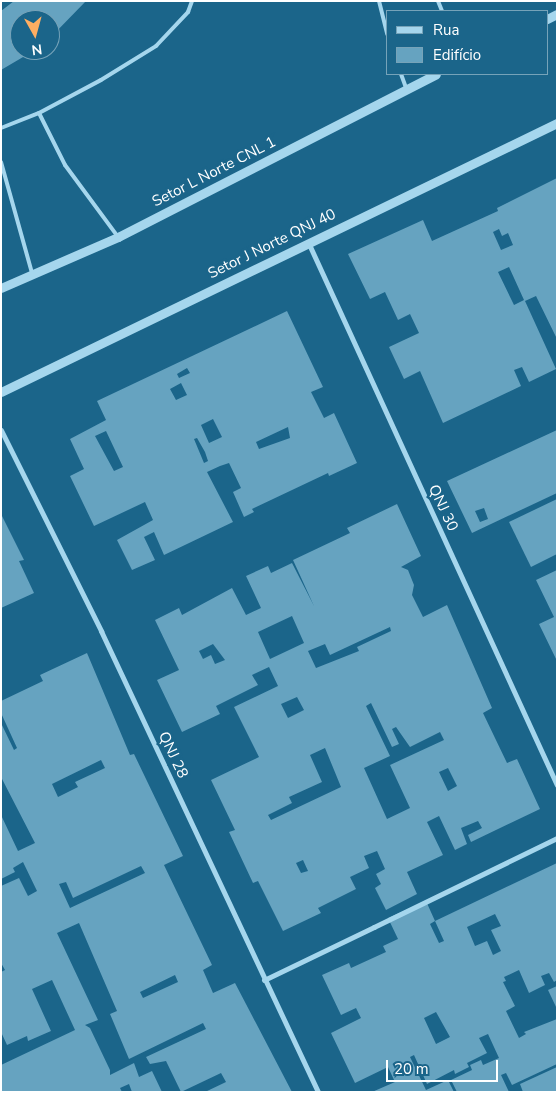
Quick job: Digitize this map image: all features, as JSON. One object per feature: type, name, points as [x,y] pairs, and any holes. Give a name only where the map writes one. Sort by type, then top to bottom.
[{"type":"street","name":"Setor L Norte CNL 1","points":[[1,288],[118,237],[434,75]]},
{"type":"street","name":"Setor J Norte QNJ 40","points":[[1,392],[308,242],[557,124]]},
{"type":"street","name":"QNJ 30","points":[[308,242],[557,785]]},
{"type":"street","name":"QNJ 28","points":[[1,430],[106,640],[318,1092]]},
{"type":"street","points":[[264,980],[557,838]]},
{"type":"lane","points":[[1,128],[40,113],[101,80],[156,46],[188,12],[192,1]]},
{"type":"lane","points":[[379,1],[386,30]]},
{"type":"lane","points":[[401,75],[406,89]]},
{"type":"lane","points":[[40,113],[70,173],[118,237]]},
{"type":"lane","points":[[1,162],[33,273]]},
{"type":"building","points":[[14,1],[86,1],[60,28],[60,10],[10,10],[10,60],[18,60],[1,70],[1,11]]},
{"type":"building","points":[[557,178],[557,339],[536,296],[525,301],[556,369],[529,382],[522,367],[514,370],[521,386],[443,423],[420,371],[404,379],[389,347],[419,333],[410,314],[398,320],[385,292],[370,299],[348,254],[423,220],[432,241],[498,211],[497,208]],"holes":[[[499,229],[502,236],[508,233],[513,245],[501,250],[493,232]],[[509,267],[524,300],[514,305],[498,272]]]},
{"type":"building","points":[[287,311],[323,387],[311,392],[324,418],[334,413],[357,463],[329,476],[328,473],[252,509],[254,512],[244,517],[233,492],[241,488],[229,463],[207,472],[233,522],[164,555],[154,532],[144,537],[155,560],[132,570],[117,540],[153,520],[145,502],[94,526],[70,476],[84,469],[70,439],[106,420],[97,401]],"holes":[[[187,368],[190,373],[179,378],[177,374]],[[181,383],[187,395],[176,400],[170,389]],[[213,419],[222,437],[209,443],[201,425]],[[288,427],[290,438],[259,449],[256,442]],[[106,431],[123,467],[114,471],[95,436]],[[197,438],[205,452],[208,461],[204,463],[194,439]]]},
{"type":"building","points":[[557,430],[557,493],[472,533],[447,481]],"holes":[[[484,508],[488,519],[480,522],[475,511]]]},
{"type":"building","points":[[557,499],[557,554],[531,567],[509,522]]},
{"type":"building","points":[[397,504],[421,556],[401,567],[408,570],[414,585],[412,595],[423,617],[447,605],[492,708],[483,713],[507,763],[517,759],[540,809],[471,842],[468,835],[482,828],[478,821],[461,828],[467,844],[455,850],[439,816],[427,822],[443,855],[407,872],[417,894],[386,910],[375,888],[381,884],[376,874],[385,869],[377,851],[364,856],[369,868],[350,877],[356,889],[318,908],[321,913],[283,931],[258,881],[253,883],[229,832],[235,830],[211,780],[259,757],[234,707],[278,686],[269,667],[252,675],[258,685],[216,706],[220,714],[182,732],[157,680],[179,670],[155,620],[179,608],[182,615],[232,588],[246,615],[261,608],[246,576],[268,566],[271,573],[292,563],[314,606],[293,560],[350,533],[347,528]],"holes":[[[292,616],[304,643],[270,659],[258,632]],[[390,627],[391,631],[357,647],[359,651],[316,668],[308,651],[325,644],[330,655]],[[213,644],[225,660],[215,664],[211,655],[203,659],[199,651]],[[297,697],[304,710],[288,718],[281,704]],[[371,703],[392,747],[399,744],[392,729],[396,727],[410,747],[440,732],[444,740],[390,765],[410,808],[387,819],[364,768],[390,756],[366,706]],[[325,748],[341,787],[271,820],[268,815],[292,803],[289,797],[322,782],[310,755]],[[448,768],[457,786],[448,791],[439,772]],[[303,860],[308,871],[301,873],[296,863]]]},
{"type":"building","points":[[1,514],[24,560],[19,561],[34,593],[1,608]]},
{"type":"building","points":[[557,570],[557,661],[539,624],[554,617],[536,580]]},
{"type":"building","points":[[87,653],[130,755],[134,754],[183,856],[164,865],[212,965],[203,970],[213,993],[235,983],[292,1092],[205,1092],[226,1082],[221,1073],[181,1092],[166,1061],[150,1064],[146,1057],[206,1029],[203,1023],[129,1059],[110,1014],[117,1011],[79,923],[57,933],[98,1020],[85,1025],[90,1028],[110,1070],[110,1075],[134,1063],[139,1077],[152,1071],[162,1092],[132,1092],[129,1084],[120,1088],[122,1092],[1,1092],[1,1065],[75,1030],[52,980],[32,989],[51,1031],[28,1041],[27,1036],[7,1045],[1,1032],[1,972],[5,970],[1,963],[1,886],[19,878],[28,896],[37,891],[23,862],[13,868],[15,872],[1,879],[1,815],[18,851],[35,843],[1,777],[1,723],[14,750],[17,748],[1,713],[1,701],[43,681],[40,675]],"holes":[[[101,760],[105,768],[75,782],[78,787],[58,797],[52,784]],[[141,866],[145,873],[70,908],[59,884],[66,882],[73,898]],[[175,975],[178,982],[143,998],[140,992]]]},
{"type":"building","points":[[557,863],[557,980],[554,982],[549,973],[541,976],[545,985],[529,993],[519,970],[504,977],[506,981],[503,982],[515,1006],[506,1011],[519,1038],[526,1034],[524,1032],[557,1019],[557,1064],[512,1085],[506,1073],[501,1075],[509,1092],[457,1092],[451,1080],[472,1070],[470,1065],[481,1060],[483,1065],[499,1058],[488,1034],[479,1038],[487,1053],[467,1063],[469,1067],[455,1074],[454,1070],[427,1084],[414,1055],[410,1057],[426,1090],[448,1080],[454,1092],[372,1092],[395,1082],[388,1067],[355,1083],[331,1033],[361,1018],[356,1008],[341,1015],[322,975],[349,963],[351,968],[386,952],[383,946],[398,939],[388,918],[426,901],[435,921]],"holes":[[[495,914],[501,926],[491,930],[501,951],[493,955],[487,941],[475,946],[467,927]],[[435,921],[444,941],[439,943],[430,924]],[[436,1012],[450,1037],[436,1044],[424,1018]]]},
{"type":"building","points":[[557,986],[557,1009],[548,990]]},
{"type":"building","points":[[557,1067],[557,1092],[523,1092],[520,1084]]}]
